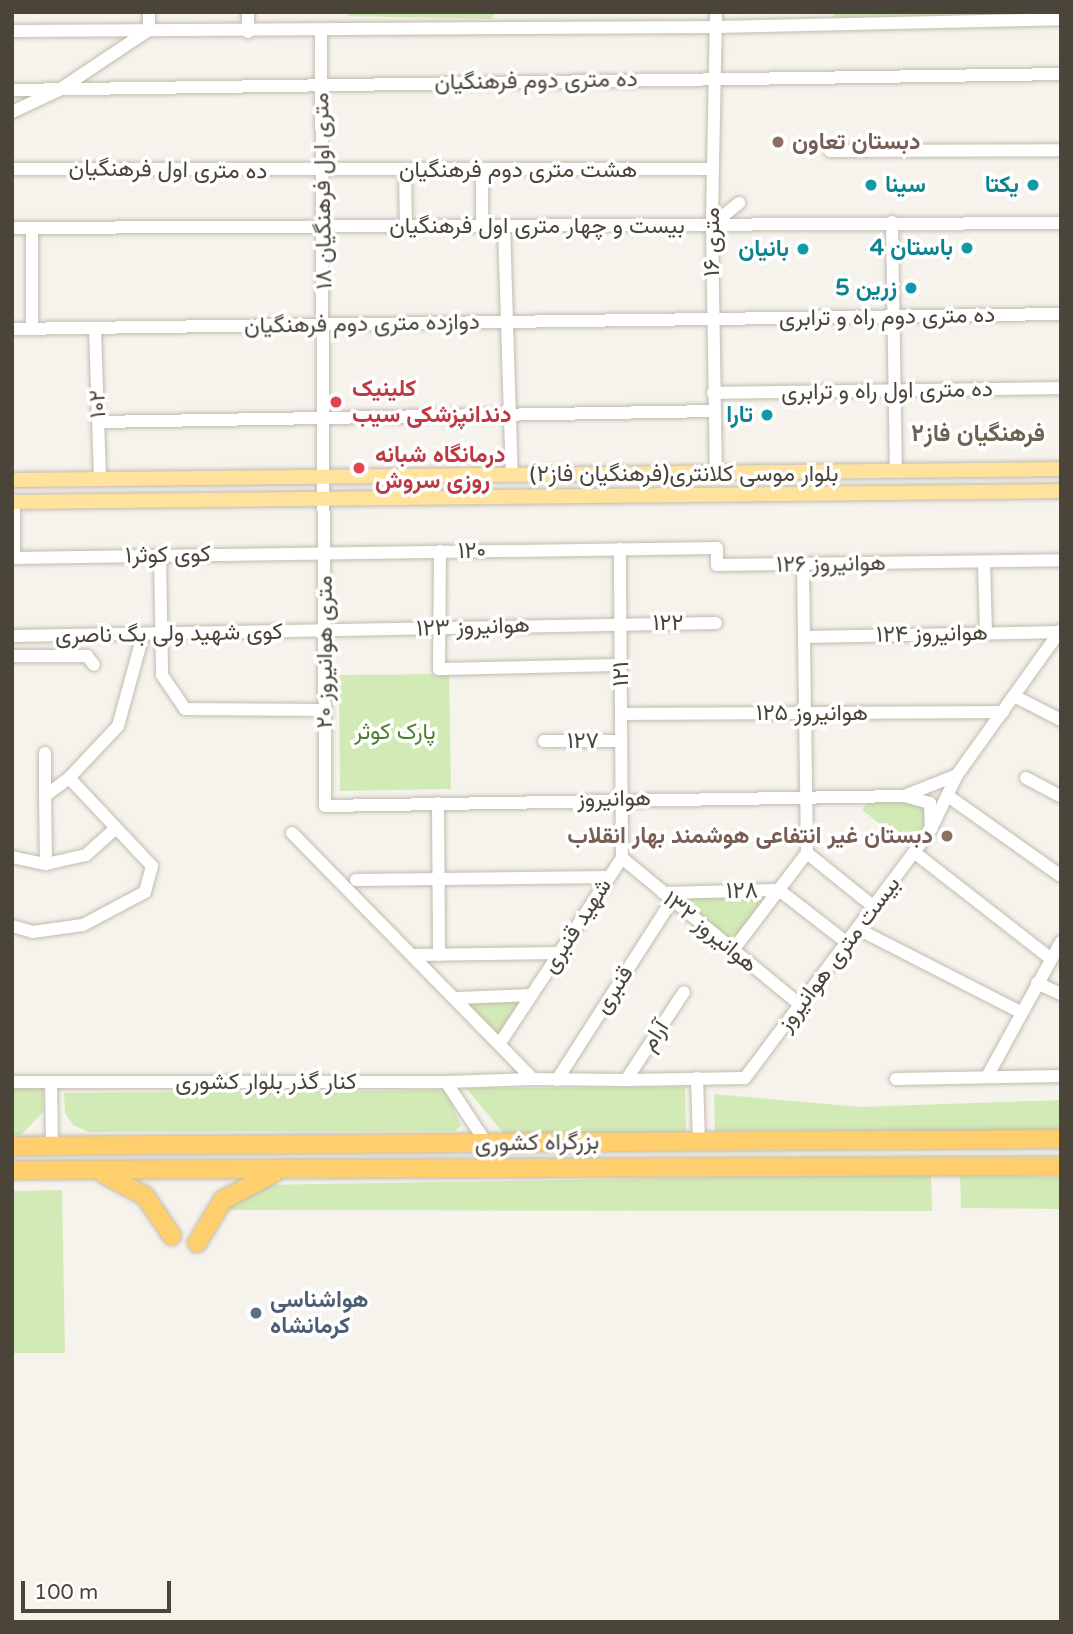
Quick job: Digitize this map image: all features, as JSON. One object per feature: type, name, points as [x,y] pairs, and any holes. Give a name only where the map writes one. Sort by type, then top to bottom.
[{"type":"highway","name":"بزرگراه کشوری","points":[[12,1146],[1061,1139]]},
{"type":"highway","points":[[138,1171],[149,1158],[141,1145]]},
{"type":"highway","points":[[218,1145],[208,1155],[218,1170]]},
{"type":"highway","name":"بزرگراه کشوری","points":[[12,1170],[1061,1166]]},
{"type":"highway","points":[[91,1170],[136,1188],[172,1236]]},
{"type":"highway","points":[[197,1242],[223,1200],[273,1173],[294,1170]]},
{"type":"main road","name":"بلوار موسی کلانتری(فرهنگیان فاز۲)","points":[[12,480],[1061,469]]},
{"type":"main road","name":"بلوار موسی کلانتری(فرهنگیان فاز۲)","points":[[13,502],[1061,491]]},
{"type":"street","points":[[149,12],[149,30]]},
{"type":"street","points":[[248,12],[248,32]]},
{"type":"street","name":"۱۶ متری","points":[[716,12],[712,225],[716,472]]},
{"type":"street","points":[[12,31],[248,32],[717,27],[1061,19]]},
{"type":"street","points":[[12,112],[59,90],[149,30]]},
{"type":"street","name":"۱۸ متری اول فرهنگیان","points":[[321,31],[325,227],[325,477]]},
{"type":"street","name":"ده متری دوم فرهنگیان","points":[[12,90],[1061,74]]},
{"type":"street","points":[[830,151],[1061,150]]},
{"type":"street","name":"هشت متری دوم فرهنگیان","points":[[324,172],[713,169]]},
{"type":"street","name":"ده متری اول فرهنگیان","points":[[12,170],[324,172]]},
{"type":"street","points":[[482,170],[482,227]]},
{"type":"street","points":[[405,171],[406,227]]},
{"type":"street","points":[[712,225],[739,203]]},
{"type":"street","points":[[892,222],[896,472]]},
{"type":"street","name":"بیست و چهار متری اول فرهنگیان","points":[[12,228],[1061,223]]},
{"type":"street","points":[[504,227],[512,475]]},
{"type":"street","points":[[32,228],[32,329]]},
{"type":"street","name":"ده متری دوم راه و ترابری","points":[[713,321],[1061,314]]},
{"type":"street","name":"دوازده متری دوم فرهنگیان","points":[[12,329],[713,321]]},
{"type":"street","name":"۱۰۲","points":[[95,328],[100,479]]},
{"type":"street","name":"ده متری اول راه و ترابری","points":[[713,393],[1061,388]]},
{"type":"street","points":[[99,422],[713,411]]},
{"type":"street","name":"۲۰ متری هوانیروز","points":[[324,806],[325,477]]},
{"type":"street","points":[[13,502],[13,558]]},
{"type":"street","name":"هوانیروز ۱۲۶","points":[[620,549],[717,548],[717,565],[1061,560]]},
{"type":"street","name":"۱۲۰","points":[[324,553],[620,549]]},
{"type":"street","name":"۱۲۱","points":[[620,549],[621,798]]},
{"type":"street","points":[[440,551],[440,628]]},
{"type":"street","name":"کوی کوثر۱","points":[[13,558],[324,553]]},
{"type":"street","points":[[160,555],[162,675],[185,709],[325,710]]},
{"type":"street","points":[[984,562],[986,633]]},
{"type":"street","points":[[733,950],[807,853],[803,564]]},
{"type":"street","name":"۱۲۲","points":[[620,623],[716,623]]},
{"type":"street","name":"۱۲۳ هوانیروز","points":[[325,631],[620,623]]},
{"type":"street","name":"۱۲۳ هوانیروز","points":[[440,628],[439,669],[621,665]]},
{"type":"street","name":"کوی شهید ولی بگ ناصری","points":[[12,636],[325,631]]},
{"type":"street","points":[[904,796],[957,775],[1060,631]]},
{"type":"street","name":"هوانیروز ۱۲۴","points":[[804,637],[1060,631]]},
{"type":"street","points":[[46,796],[69,778],[118,726],[143,635]]},
{"type":"street","points":[[12,656],[87,656],[94,664]]},
{"type":"street","points":[[1014,696],[1061,720]]},
{"type":"street","name":"هوانیروز ۱۲۵","points":[[621,714],[1003,712]]},
{"type":"street","name":"۱۲۷","points":[[544,741],[621,741]]},
{"type":"street","points":[[45,753],[46,864]]},
{"type":"street","name":"بیست متری هوانیروز","points":[[746,1078],[915,853],[931,830],[957,775]]},
{"type":"street","points":[[12,926],[33,932],[83,925],[145,892],[152,866],[69,778]]},
{"type":"street","points":[[1026,778],[1061,797]]},
{"type":"street","points":[[904,796],[930,803],[931,830]]},
{"type":"street","name":"هوانیروز","points":[[324,806],[621,798],[904,796]]},
{"type":"street","points":[[948,796],[1061,876]]},
{"type":"street","name":"شهید قنبری","points":[[500,1043],[622,858],[621,798]]},
{"type":"street","points":[[438,803],[439,955]]},
{"type":"street","points":[[12,858],[46,864],[86,855],[116,828]]},
{"type":"street","points":[[292,833],[457,998],[533,1079]]},
{"type":"street","points":[[807,853],[874,907]]},
{"type":"street","points":[[915,853],[1051,959]]},
{"type":"street","name":"هوانیروز ۱۳۲","points":[[622,858],[799,1004]]},
{"type":"street","points":[[356,880],[609,877]]},
{"type":"street","points":[[779,890],[847,943]]},
{"type":"street","name":"۱۲۸","points":[[667,897],[779,890]]},
{"type":"street","name":"قنبری","points":[[556,1080],[667,897]]},
{"type":"street","points":[[858,929],[1020,1012]]},
{"type":"street","points":[[987,1077],[1020,1012],[1061,942]]},
{"type":"street","points":[[413,955],[559,953]]},
{"type":"street","points":[[1037,983],[1061,993]]},
{"type":"street","name":"آرام","points":[[626,1080],[684,992]]},
{"type":"street","points":[[457,998],[531,995]]},
{"type":"street","points":[[896,1079],[1061,1076]]},
{"type":"street","points":[[697,1078],[699,1141]]},
{"type":"street","name":"کنار گذر بلوار کشوری","points":[[12,1082],[446,1082],[746,1078]]},
{"type":"street","points":[[51,1082],[52,1146]]},
{"type":"street","points":[[446,1082],[487,1143]]},
{"type":"green space","points":[[349,12],[496,12],[491,19],[347,16]]},
{"type":"green space","points":[[833,12],[1061,12],[1061,13],[834,19]]},
{"type":"green space","name":"پارک کوثر","points":[[449,674],[451,789],[340,791],[339,675]]},
{"type":"green space","points":[[905,800],[925,806],[928,828],[912,849],[862,810],[869,801]]},
{"type":"green space","points":[[772,894],[731,944],[671,896]]},
{"type":"green space","points":[[525,1000],[499,1036],[466,1001]]},
{"type":"green space","points":[[12,1086],[43,1086],[43,1112],[21,1135],[12,1135]]},
{"type":"green space","points":[[685,1087],[686,1133],[504,1134],[466,1088]]},
{"type":"green space","points":[[446,1090],[461,1126],[454,1131],[89,1132],[73,1125],[65,1113],[64,1093]]},
{"type":"green space","points":[[714,1094],[859,1107],[1061,1100],[1061,1131],[715,1131]]},
{"type":"green space","points":[[931,1174],[932,1211],[225,1210],[236,1198],[259,1185]]},
{"type":"green space","points":[[960,1176],[1061,1177],[1061,1209],[961,1208]]},
{"type":"green space","points":[[62,1190],[65,1353],[12,1353],[12,1191]]},
{"type":"place","name":"دبستان تعاون","points":[[778,142]]},
{"type":"place","name":"سینا","points":[[871,185]]},
{"type":"place","name":"یکتا","points":[[1033,185]]},
{"type":"place","name":"باستان 4","points":[[967,248]]},
{"type":"place","name":"بانیان","points":[[803,249]]},
{"type":"place","name":"زرین 5","points":[[911,288]]},
{"type":"place","name":"کلینیک دندانپزشکی سیب","points":[[336,402]]},
{"type":"place","name":"تارا","points":[[767,415]]},
{"type":"place","name":"درمانگاه شبانه روزی سروش","points":[[359,468]]},
{"type":"place","name":"دبستان غیر انتفاعی هوشمند بهار انقلاب","points":[[947,836]]},
{"type":"place","name":"هواشناسی کرمانشاه","points":[[256,1313]]},
{"type":"district","name":"فرهنگیان فاز۲","points":[[978,434]]}]
